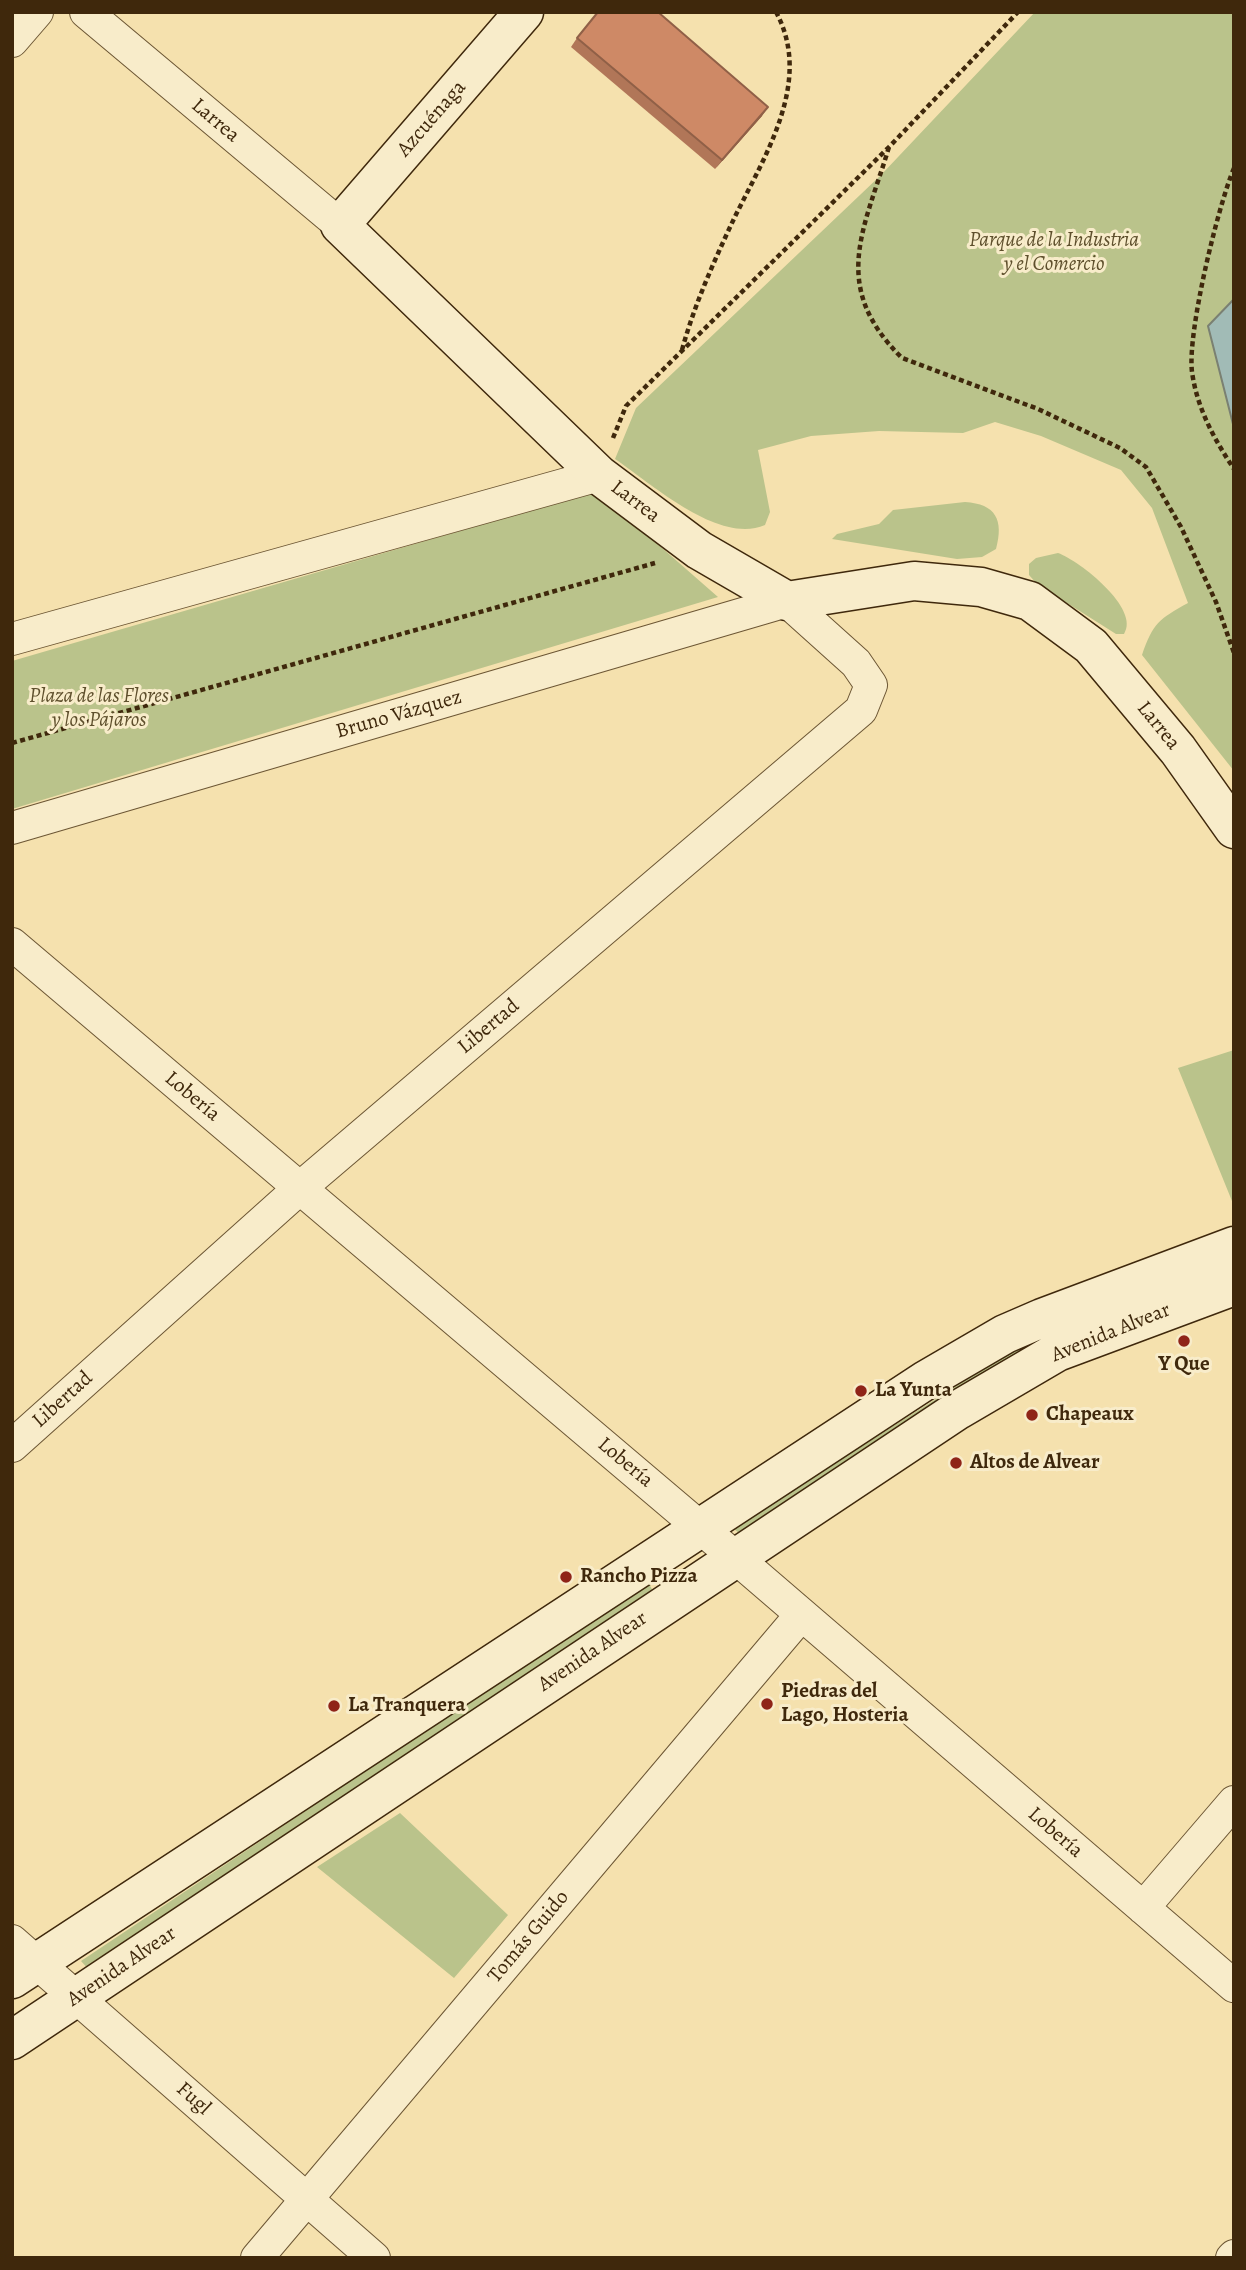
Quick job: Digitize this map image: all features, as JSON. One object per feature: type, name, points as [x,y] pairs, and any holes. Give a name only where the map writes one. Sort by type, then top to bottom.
[{"type":"main road","name":"Azcuénaga","points":[[340,225],[524,12]]},
{"type":"main road","name":"Larrea","points":[[340,225],[599,475],[699,550],[787,601],[915,581],[981,587],[1030,601],[1091,646],[1178,750],[1234,829]]},
{"type":"main road","name":"Avenida Alvear","points":[[21,1961],[700,1528],[926,1380],[1005,1334],[1234,1245]]},
{"type":"main road","name":"Avenida Alvear","points":[[12,2040],[958,1410],[1057,1352],[1234,1286]]},
{"type":"street","points":[[12,41],[37,12]]},
{"type":"street","name":"Larrea","points":[[86,12],[340,225]]},
{"type":"street","points":[[12,639],[599,475]]},
{"type":"street","name":"Bruno Vázquez","points":[[12,828],[787,601]]},
{"type":"street","name":"Libertad","points":[[12,1446],[300,1188],[861,710],[871,685],[856,663],[787,601]]},
{"type":"street","name":"Lobería","points":[[12,944],[735,1557],[1234,1986]]},
{"type":"street","name":"Tomás Guido","points":[[257,2258],[801,1615]]},
{"type":"street","points":[[1143,1908],[1234,1802]]},
{"type":"street","name":"Fugl","points":[[21,1961],[78,1996],[374,2258]]},
{"type":"path","points":[[682,351],[695,304],[778,130],[791,68],[781,21],[776,12]]},
{"type":"path","points":[[599,475],[626,406],[889,147],[1018,12]]},
{"type":"path","points":[[889,147],[856,254],[858,280],[870,317],[902,358],[1038,409],[1120,449],[1146,467],[1181,527],[1234,653]]},
{"type":"path","points":[[1234,168],[1206,270],[1194,341],[1192,371],[1208,430],[1234,469]]},
{"type":"path","points":[[12,743],[699,550]]},
{"type":"green space","name":"Parque de la Industria y el Comercio","points":[[1035,12],[1234,12],[1234,771],[1142,655],[1158,623],[1188,603],[1152,508],[1121,470],[1041,436],[995,422],[963,433],[879,431],[811,436],[758,450],[770,512],[765,525],[747,529],[727,527],[687,509],[615,459],[636,408],[881,175]]},
{"type":"green space","name":"Plaza de las Flores y los Pájaros","points":[[597,491],[718,597],[12,809],[12,661]]},
{"type":"green space","points":[[976,503],[991,510],[998,522],[996,549],[982,557],[957,559],[832,539],[837,534],[879,524],[893,510]]},
{"type":"green space","points":[[1058,553],[1093,576],[1116,599],[1127,624],[1124,634],[1116,634],[1037,584],[1029,575],[1029,564],[1036,558]]},
{"type":"green space","points":[[1234,1050],[1234,1206],[1178,1068]]},
{"type":"green space","points":[[1234,1261],[1234,1270],[740,1534],[733,1528],[1035,1336]]},
{"type":"green space","points":[[648,1582],[654,1593],[90,1971],[81,1961]]},
{"type":"green space","points":[[400,1813],[508,1915],[454,1978],[317,1867]]},
{"type":"water","points":[[1234,299],[1234,428],[1208,326]]},
{"type":"building","points":[[598,12],[658,12],[768,107],[722,160],[577,38]]},
{"type":"place","name":"Y Que","points":[[1184,1341]]},
{"type":"place","name":"La Yunta","points":[[861,1391]]},
{"type":"place","name":"Chapeaux","points":[[1032,1415]]},
{"type":"place","name":"Altos de Alvear","points":[[956,1463]]},
{"type":"place","name":"Rancho Pizza","points":[[566,1577]]},
{"type":"place","name":"Piedras del Lago, Hosteria","points":[[767,1704]]},
{"type":"place","name":"La Tranquera","points":[[334,1706]]}]
